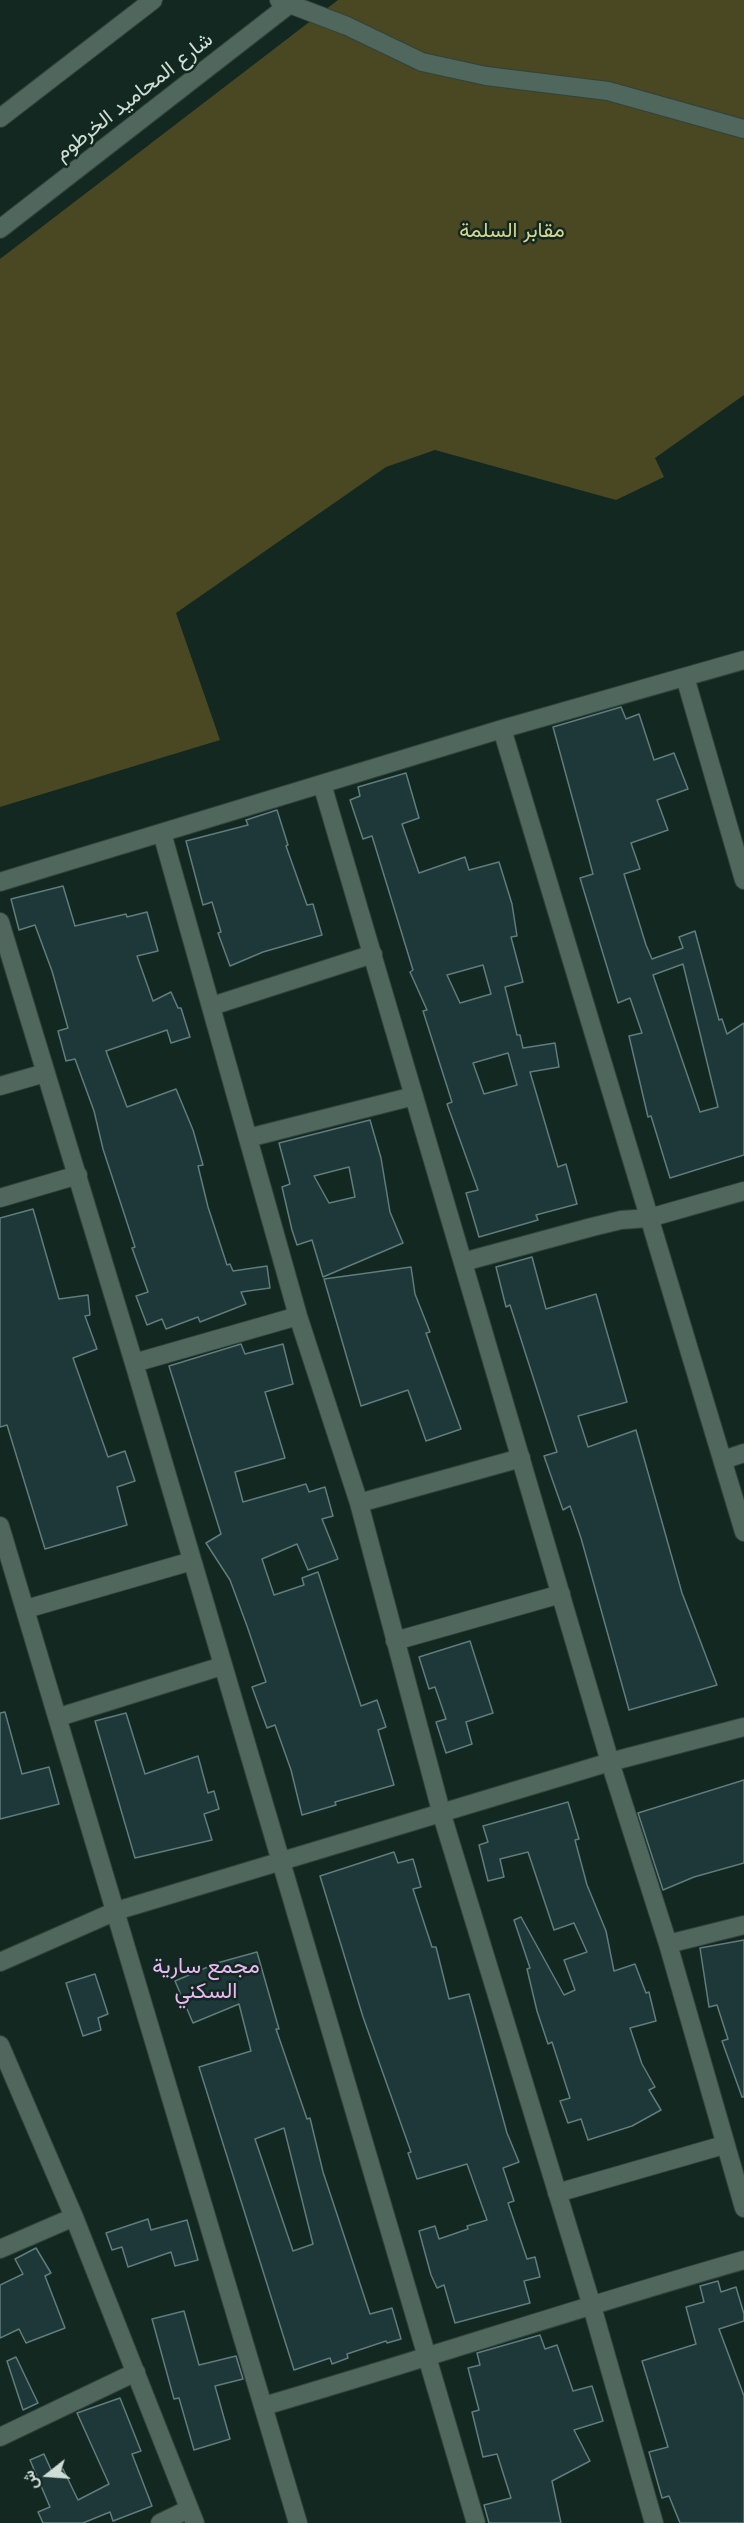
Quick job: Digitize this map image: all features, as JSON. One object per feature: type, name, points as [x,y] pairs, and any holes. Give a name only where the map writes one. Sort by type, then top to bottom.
[{"type":"street","points":[[0,118],[153,0]]},
{"type":"street","points":[[287,2],[347,26],[423,62],[486,76],[608,90],[744,129]]},
{"type":"street","name":"شارع المحاميد الخرطوم","points":[[0,229],[287,2]]},
{"type":"street","points":[[0,882],[502,729],[744,660]]},
{"type":"street","points":[[685,676],[743,871]]},
{"type":"street","points":[[502,729],[744,1532]]},
{"type":"street","points":[[322,784],[610,1762],[668,1944],[744,2208]]},
{"type":"street","points":[[162,833],[298,1316],[359,1503],[442,1815],[591,2304],[654,2523]]},
{"type":"street","points":[[0,922],[134,1363],[476,2523]]},
{"type":"street","points":[[212,1006],[373,954]]},
{"type":"street","points":[[0,1086],[45,1073]]},
{"type":"street","points":[[248,1138],[414,1096]]},
{"type":"street","points":[[0,1198],[78,1175]]},
{"type":"street","points":[[463,1262],[621,1220],[649,1218],[744,1191]]},
{"type":"street","points":[[134,1363],[298,1316]]},
{"type":"street","points":[[723,1460],[744,1453]]},
{"type":"street","points":[[359,1503],[521,1458]]},
{"type":"street","points":[[0,1526],[59,1717],[298,2523]]},
{"type":"street","points":[[26,1610],[192,1561]]},
{"type":"street","points":[[395,1641],[561,1594]]},
{"type":"street","points":[[59,1717],[222,1666]]},
{"type":"street","points":[[0,1962],[116,1911],[442,1815],[610,1762],[744,1726]]},
{"type":"street","points":[[668,1944],[744,1925]]},
{"type":"street","points":[[2,2056],[74,2217],[192,2516],[160,2523]]},
{"type":"street","points":[[557,2193],[724,2145]]},
{"type":"street","points":[[0,2249],[74,2217]]},
{"type":"street","points":[[264,2406],[429,2358],[591,2304],[744,2260]]},
{"type":"street","points":[[0,2437],[136,2372]]},
{"type":"green space","name":"مقابر السلمة","points":[[338,0],[744,0],[744,395],[655,458],[664,477],[616,500],[435,450],[386,467],[176,613],[220,740],[0,807],[0,259]]},
{"type":"building","points":[[621,707],[626,719],[639,714],[654,760],[674,753],[688,789],[657,800],[668,830],[631,843],[640,869],[624,874],[652,959],[683,948],[679,937],[695,931],[719,1020],[722,1019],[727,1034],[744,1023],[744,1155],[670,1178],[651,1116],[648,1117],[629,1036],[642,1033],[630,998],[618,1003],[580,878],[593,874],[553,727]],"holes":[[[683,964],[718,1107],[700,1112],[653,975]]]},
{"type":"building","points":[[406,773],[419,818],[402,824],[419,873],[465,857],[469,870],[499,862],[512,904],[517,936],[511,937],[523,982],[505,987],[517,1035],[520,1035],[523,1048],[555,1043],[559,1067],[530,1072],[558,1167],[566,1164],[577,1204],[536,1215],[538,1220],[479,1237],[466,1193],[478,1190],[447,1104],[452,1102],[423,1011],[427,1010],[410,972],[413,970],[372,836],[363,839],[350,800],[360,796],[358,787]],"holes":[[[483,965],[491,994],[460,1003],[447,975]],[[508,1053],[517,1085],[484,1094],[473,1063]]]},
{"type":"building","points":[[277,810],[288,845],[286,846],[307,905],[313,904],[322,935],[263,952],[230,966],[218,933],[221,932],[212,902],[203,905],[186,841],[248,825],[246,820]]},
{"type":"building","points":[[63,886],[75,926],[126,914],[127,917],[147,912],[158,951],[137,956],[153,1001],[171,992],[178,1008],[181,1008],[190,1037],[171,1043],[167,1030],[106,1051],[127,1107],[176,1089],[193,1130],[203,1165],[198,1166],[208,1207],[227,1265],[230,1264],[233,1271],[267,1266],[270,1288],[241,1292],[246,1304],[200,1322],[198,1317],[166,1329],[162,1319],[147,1325],[136,1296],[148,1292],[132,1248],[135,1247],[103,1149],[94,1111],[75,1059],[66,1061],[58,1031],[68,1028],[52,971],[35,925],[19,930],[11,899]]},
{"type":"building","points":[[370,1120],[381,1158],[390,1212],[403,1243],[323,1277],[312,1240],[297,1245],[292,1230],[282,1187],[290,1184],[279,1143]],"holes":[[[349,1167],[355,1197],[329,1203],[314,1176]]]},
{"type":"building","points":[[33,1209],[59,1299],[88,1295],[90,1315],[85,1316],[97,1349],[73,1358],[108,1457],[125,1451],[135,1481],[117,1487],[127,1525],[45,1549],[7,1425],[0,1427],[0,1218]]},
{"type":"building","points":[[532,1257],[546,1309],[596,1294],[627,1402],[578,1416],[588,1447],[636,1430],[682,1593],[717,1685],[629,1710],[581,1538],[570,1506],[563,1510],[544,1456],[557,1452],[510,1305],[506,1307],[496,1267]]},
{"type":"building","points":[[411,1267],[415,1294],[430,1332],[426,1333],[461,1429],[426,1441],[408,1390],[361,1406],[324,1279]]},
{"type":"building","points":[[241,1344],[245,1354],[283,1344],[293,1384],[265,1392],[285,1458],[235,1472],[243,1502],[306,1484],[309,1492],[325,1487],[333,1516],[322,1519],[338,1559],[308,1570],[297,1544],[262,1559],[274,1595],[304,1585],[302,1578],[318,1572],[361,1706],[377,1700],[386,1727],[378,1730],[394,1785],[335,1802],[336,1805],[302,1815],[291,1770],[275,1725],[267,1728],[252,1687],[266,1682],[247,1626],[230,1580],[206,1543],[221,1534],[169,1366]]},
{"type":"building","points":[[470,1641],[493,1713],[466,1722],[472,1744],[446,1753],[436,1722],[446,1719],[435,1687],[429,1689],[419,1657]]},
{"type":"building","points":[[5,1712],[22,1774],[49,1767],[59,1804],[0,1819],[0,1713]]},
{"type":"building","points":[[126,1713],[145,1774],[198,1756],[208,1793],[214,1791],[219,1809],[204,1814],[212,1840],[135,1858],[95,1721]]},
{"type":"building","points":[[744,1780],[744,1863],[694,1877],[663,1890],[638,1813]]},
{"type":"building","points":[[568,1802],[579,1839],[575,1840],[587,1885],[606,1931],[614,1971],[635,1964],[646,1993],[649,1992],[656,2021],[630,2028],[642,2064],[655,2087],[649,2090],[661,2110],[632,2126],[588,2140],[581,2119],[568,2123],[560,2101],[570,2098],[552,2042],[548,2044],[537,2011],[527,1969],[530,1968],[514,1920],[521,1917],[564,1995],[575,1990],[564,1960],[587,1952],[574,1923],[554,1930],[528,1852],[500,1859],[504,1877],[488,1881],[479,1845],[488,1842],[483,1826]]},
{"type":"building","points":[[394,1852],[398,1863],[413,1859],[421,1887],[413,1889],[432,1947],[436,1947],[449,1999],[469,1994],[507,2133],[519,2162],[503,2168],[514,2201],[508,2203],[527,2259],[535,2257],[540,2277],[524,2281],[530,2303],[455,2323],[444,2285],[437,2288],[431,2275],[419,2231],[435,2226],[439,2239],[487,2220],[467,2164],[417,2179],[408,2153],[411,2152],[363,2017],[320,1876]]},
{"type":"building","points":[[744,1940],[744,2097],[742,2097],[722,2041],[728,2039],[717,2005],[709,2007],[700,1948]]},
{"type":"building","points":[[257,1952],[279,2029],[276,2029],[307,2119],[310,2118],[323,2172],[370,2314],[392,2308],[401,2339],[387,2343],[386,2341],[347,2354],[348,2358],[332,2364],[330,2358],[294,2370],[199,2067],[251,2051],[239,2004],[193,2023],[175,1981],[217,1963]],"holes":[[[284,2128],[313,2244],[293,2251],[255,2139]]]},
{"type":"building","points":[[95,1974],[108,2014],[98,2018],[101,2030],[83,2036],[66,1983]]},
{"type":"building","points":[[148,2219],[151,2230],[187,2220],[198,2260],[175,2266],[171,2252],[128,2267],[122,2247],[112,2250],[106,2233]]},
{"type":"building","points":[[36,2248],[51,2273],[45,2276],[65,2328],[26,2343],[19,2329],[0,2338],[0,2285],[23,2274],[15,2259]]},
{"type":"building","points":[[718,2281],[721,2292],[736,2287],[744,2314],[744,2321],[719,2329],[744,2396],[744,2523],[680,2523],[669,2496],[662,2498],[649,2452],[668,2447],[642,2361],[696,2344],[686,2307],[704,2302],[700,2286]]},
{"type":"building","points":[[184,2311],[199,2365],[236,2356],[243,2379],[215,2386],[230,2439],[194,2450],[179,2398],[174,2399],[152,2319]]},
{"type":"building","points":[[540,2335],[545,2349],[557,2345],[573,2391],[592,2386],[603,2421],[574,2430],[590,2461],[552,2481],[561,2523],[489,2523],[484,2505],[511,2498],[497,2454],[483,2457],[472,2412],[479,2410],[468,2368],[480,2365],[477,2353]]},
{"type":"building","points":[[16,2357],[38,2403],[23,2410],[7,2361]]},
{"type":"building","points":[[120,2398],[141,2451],[132,2454],[152,2506],[113,2521],[110,2512],[83,2523],[43,2523],[38,2512],[50,2507],[30,2460],[44,2454],[53,2474],[63,2469],[78,2500],[109,2484],[77,2413]]},
{"type":"district","name":"مجمع سارية السكني","points":[[206,1980]]}]
